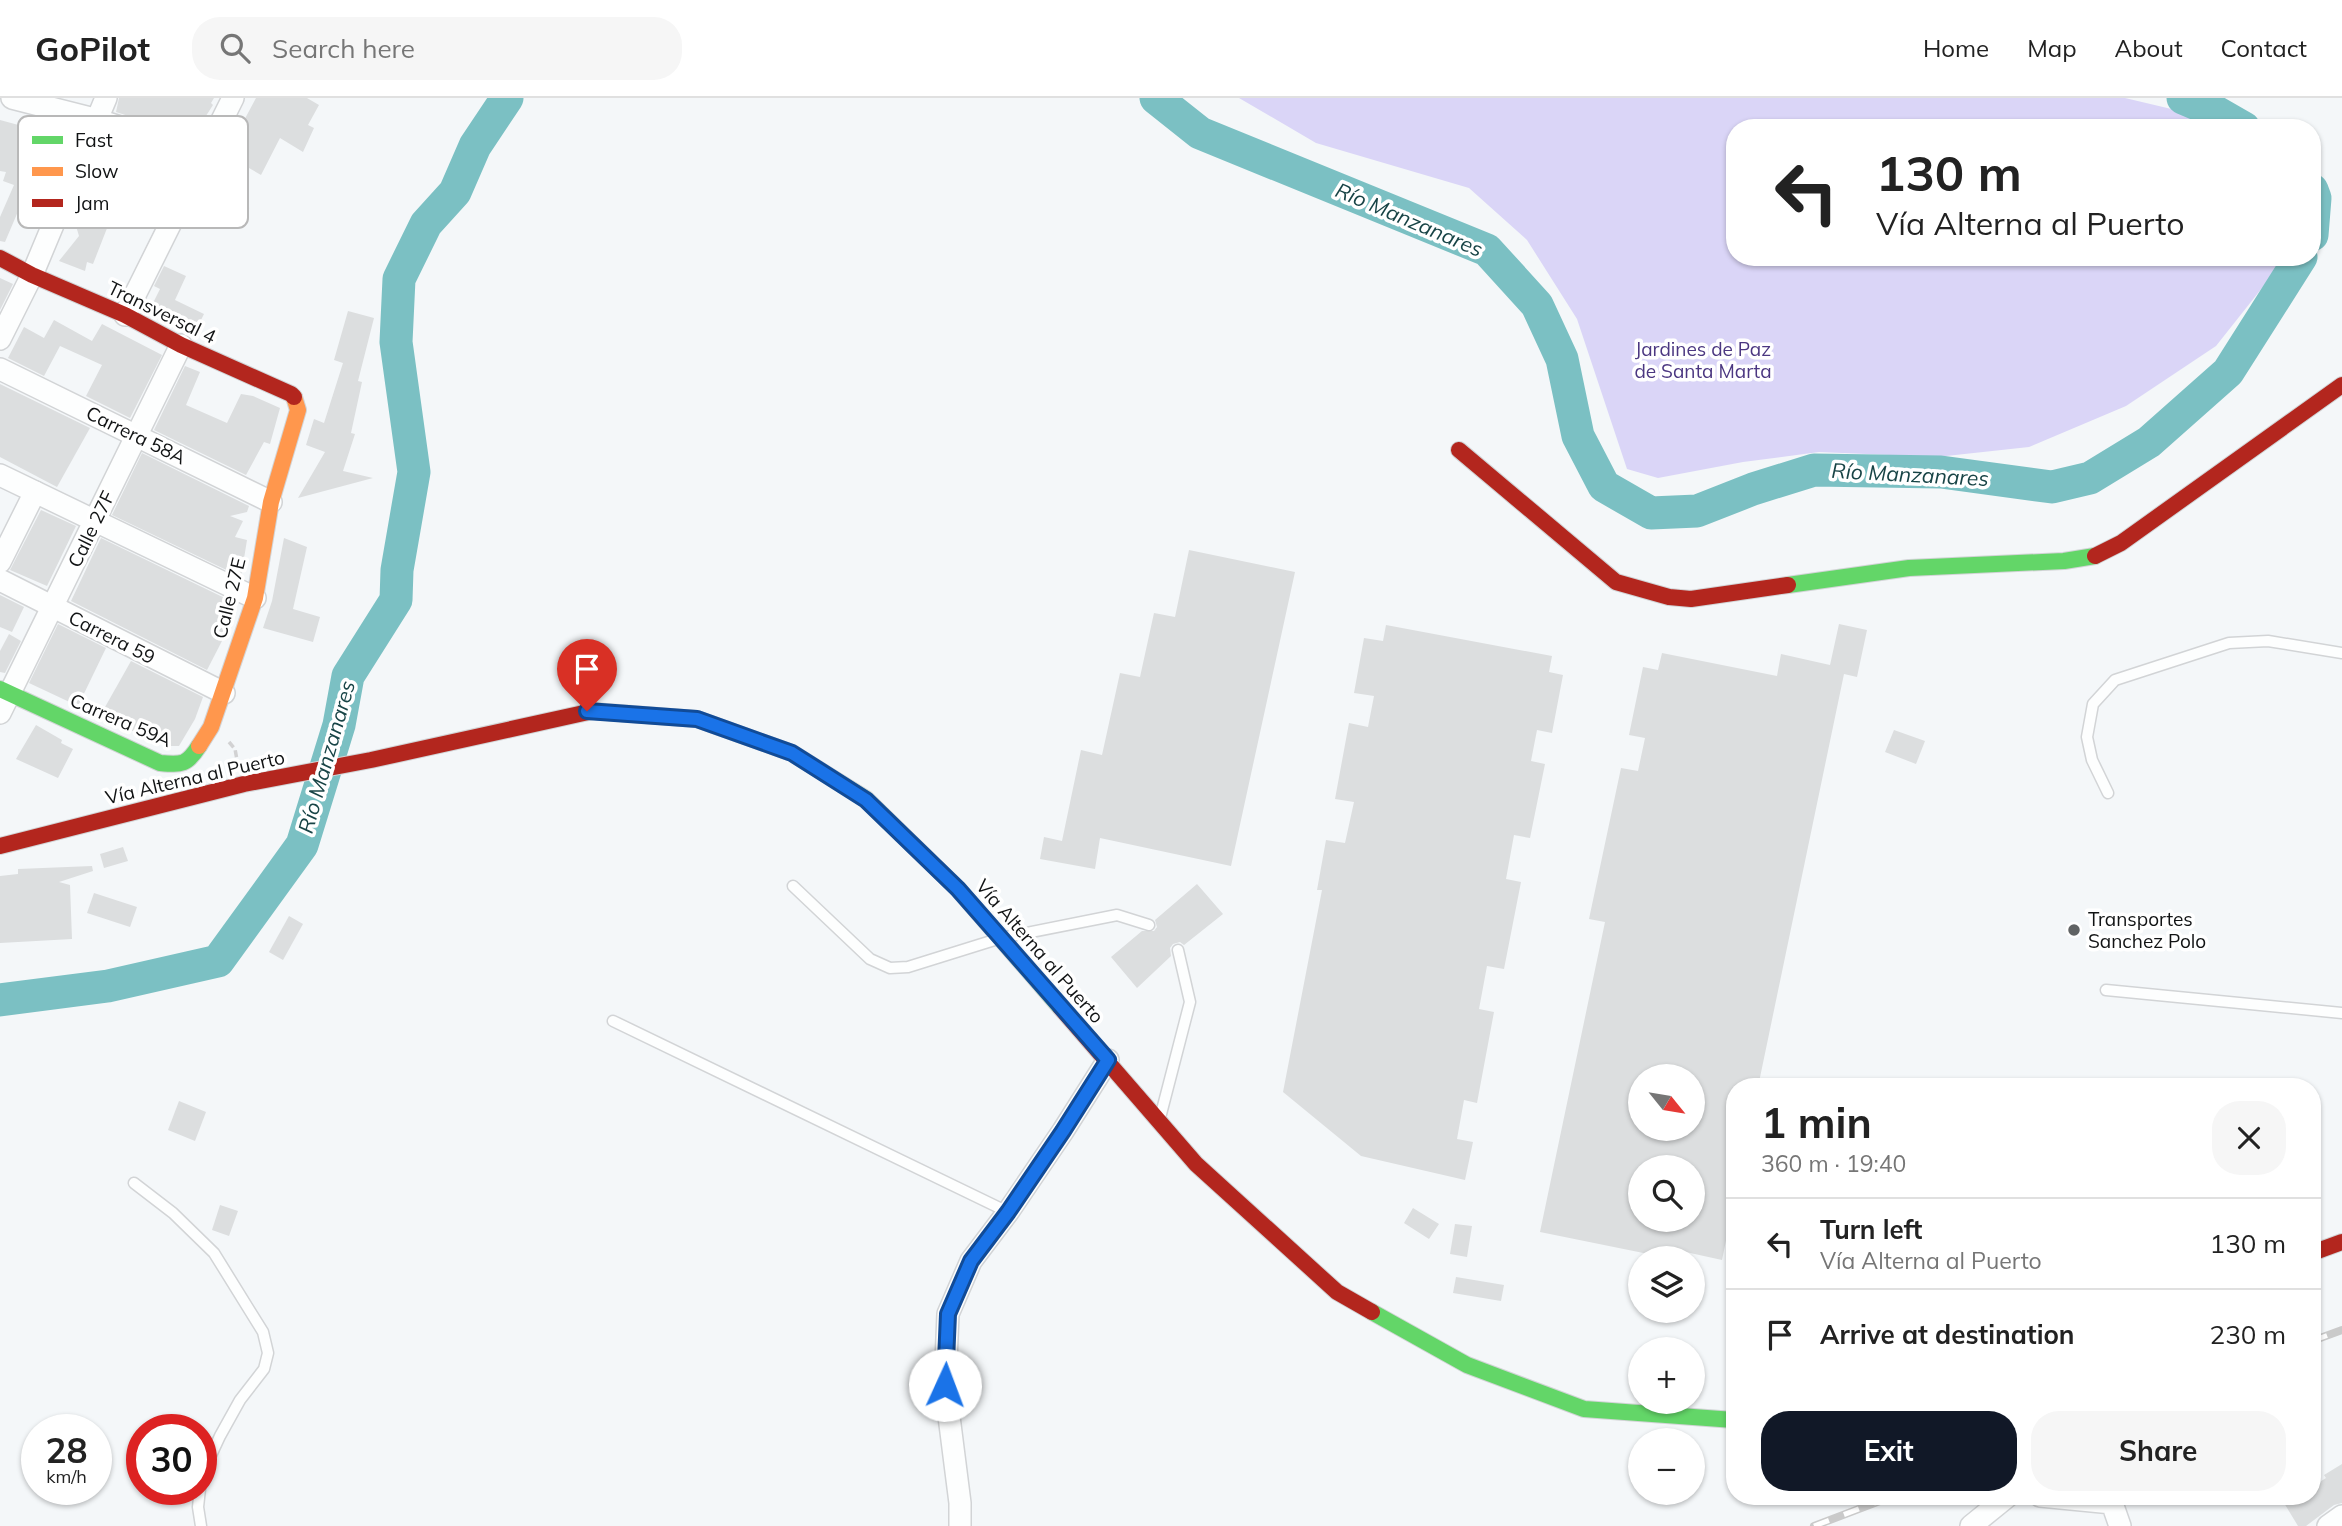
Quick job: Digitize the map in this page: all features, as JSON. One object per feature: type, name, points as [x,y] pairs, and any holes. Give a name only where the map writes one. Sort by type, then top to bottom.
[{"type":"main road","name":"Transversal 4","points":[[0,258],[32,275],[125,315],[181,345],[291,394],[296,400],[298,410]]},
{"type":"main road","points":[[1460,450],[1616,582],[1668,597],[1691,599],[1909,568],[2064,561],[2093,557],[2121,543],[2342,384]]},
{"type":"main road","name":"Calle 27E","points":[[211,727],[255,598],[271,502],[298,410]]},
{"type":"main road","name":"Carrera 59A","points":[[3,699],[160,763],[179,765],[191,759],[211,727]]},
{"type":"main road","name":"Vía Alterna al Puerto","points":[[0,846],[244,784],[371,760],[587,711],[697,719],[792,753],[866,800],[958,889],[1196,1164],[1336,1292],[1467,1365],[1584,1409],[1726,1418]]},
{"type":"main road","points":[[2321,1249],[2342,1242]]},
{"type":"street","points":[[12,98],[82,116]]},
{"type":"street","points":[[99,116],[106,98]]},
{"type":"street","points":[[224,116],[233,98]]},
{"type":"street","points":[[0,339],[52,228]]},
{"type":"street","points":[[125,315],[169,228]]},
{"type":"street","name":"Calle 27F","points":[[3,699],[53,607],[181,345]]},
{"type":"street","name":"Carrera 58A","points":[[0,369],[271,502]]},
{"type":"street","points":[[0,475],[255,598]]},
{"type":"street","points":[[0,562],[35,492]]},
{"type":"street","name":"Carrera 59","points":[[0,580],[224,693]]},
{"type":"street","points":[[960,1526],[960,1503],[945,1385],[948,1314],[971,1261],[1008,1212],[1108,1060]]},
{"type":"street","points":[[1971,1526],[1997,1505]]},
{"type":"street","points":[[2120,1505],[2120,1526]]},
{"type":"street","points":[[2328,1526],[2342,1516]]},
{"type":"lane","points":[[2108,793],[2092,760],[2087,737],[2093,704],[2115,680],[2229,643],[2267,641],[2342,653]]},
{"type":"lane","points":[[793,886],[870,959],[890,968],[908,967],[1001,938],[1117,915],[1149,925]]},
{"type":"lane","points":[[1159,1120],[1190,1002],[1178,950]]},
{"type":"lane","points":[[2106,990],[2342,1013]]},
{"type":"lane","points":[[614,1021],[1008,1212]]},
{"type":"lane","points":[[134,1183],[173,1213],[214,1253],[263,1332],[268,1353],[264,1369],[240,1400],[217,1441]]},
{"type":"lane","points":[[198,1505],[201,1526]]},
{"type":"path","points":[[211,727],[235,749],[244,784]]},
{"type":"green space","name":"Jardines de Paz de Santa Marta","points":[[1239,98],[2125,98],[2214,119],[1726,119],[1726,266],[2278,266],[2216,346],[2126,406],[2029,447],[1937,457],[1819,452],[1743,462],[1658,478],[1627,469],[1577,319],[1527,240],[1469,188],[1316,143]]},
{"type":"building","points":[[119,98],[214,98],[206,116],[128,116],[116,112]]},
{"type":"building","points":[[256,98],[307,98],[319,105],[308,125],[314,128],[303,152],[280,138],[261,175],[248,170],[246,116]]},
{"type":"building","points":[[0,120],[18,125],[18,211],[5,242],[0,241],[0,217],[14,185],[3,181],[6,172],[0,171]]},
{"type":"building","points":[[77,228],[107,228],[93,264],[87,262],[85,271],[59,261],[79,236]]},
{"type":"building","points":[[164,266],[186,276],[175,300],[204,314],[195,332],[150,309],[160,289],[154,286]]},
{"type":"building","points":[[0,278],[13,284],[0,310]]},
{"type":"building","points":[[348,311],[374,318],[358,381],[362,382],[351,433],[355,434],[343,471],[373,478],[298,498],[325,452],[306,445],[314,419],[324,423],[343,363],[334,360]]},
{"type":"building","points":[[54,320],[92,341],[102,324],[162,355],[130,418],[86,396],[102,365],[60,346],[44,376],[8,358],[24,327],[44,338]]},
{"type":"building","points":[[185,366],[200,372],[186,405],[227,423],[241,394],[253,396],[280,408],[270,444],[264,442],[246,475],[154,430]]},
{"type":"building","points":[[0,384],[90,428],[57,487],[0,457]]},
{"type":"building","points":[[142,453],[249,506],[247,512],[230,516],[243,521],[235,537],[247,540],[241,577],[112,515]]},
{"type":"building","points":[[41,510],[76,526],[47,586],[10,570]]},
{"type":"building","points":[[101,538],[235,603],[223,639],[207,670],[71,601]]},
{"type":"building","points":[[284,538],[307,547],[293,609],[320,617],[313,642],[263,628],[272,601]]},
{"type":"building","points":[[1189,550],[1295,572],[1231,866],[1100,838],[1095,869],[1040,859],[1044,837],[1062,841],[1081,750],[1102,755],[1120,673],[1140,677],[1154,613],[1175,617]]},
{"type":"building","points":[[0,595],[24,607],[12,632],[0,627]]},
{"type":"building","points":[[58,624],[106,648],[78,706],[29,683]]},
{"type":"building","points":[[1839,624],[1867,630],[1857,677],[1844,674],[1760,1078],[1726,1078],[1726,1241],[1722,1260],[1705,1256],[1705,1246],[1628,1246],[1628,1250],[1540,1232],[1605,922],[1589,919],[1621,768],[1638,771],[1645,738],[1629,735],[1643,667],[1658,670],[1662,653],[1777,676],[1781,654],[1830,665]]},
{"type":"building","points":[[1386,625],[1552,656],[1549,672],[1563,675],[1552,733],[1537,730],[1531,761],[1545,764],[1530,838],[1514,835],[1506,879],[1521,882],[1504,969],[1487,966],[1479,1009],[1494,1012],[1477,1103],[1464,1100],[1457,1139],[1473,1142],[1465,1180],[1361,1156],[1283,1092],[1322,890],[1317,890],[1326,840],[1345,843],[1354,802],[1335,799],[1349,723],[1368,727],[1374,696],[1354,693],[1364,638],[1383,641]]},
{"type":"building","points":[[9,634],[21,641],[5,673],[0,672],[0,651]]},
{"type":"building","points":[[131,661],[203,697],[195,719],[179,746],[165,746],[100,716]]},
{"type":"building","points":[[36,725],[73,749],[58,778],[16,759]]},
{"type":"building","points":[[1894,730],[1925,741],[1916,764],[1885,752]]},
{"type":"building","points":[[123,847],[128,861],[104,868],[100,854]]},
{"type":"building","points":[[92,866],[93,871],[59,882],[70,885],[72,939],[0,943],[0,876],[18,874],[18,869]]},
{"type":"building","points":[[1197,884],[1223,914],[1184,945],[1180,942],[1173,944],[1170,948],[1171,956],[1137,988],[1111,957],[1142,931],[1154,931],[1157,927],[1155,920]]},
{"type":"building","points":[[94,893],[137,907],[130,927],[87,913]]},
{"type":"building","points":[[289,916],[303,924],[283,960],[269,952]]},
{"type":"building","points":[[179,1101],[206,1112],[195,1141],[168,1130]]},
{"type":"building","points":[[220,1205],[238,1211],[229,1236],[212,1230]]},
{"type":"building","points":[[1413,1208],[1439,1224],[1429,1239],[1404,1223]]},
{"type":"building","points":[[1455,1224],[1472,1226],[1467,1257],[1450,1254]]},
{"type":"building","points":[[1456,1277],[1504,1285],[1501,1301],[1453,1293]]},
{"type":"building","points":[[2342,1464],[2342,1503],[2334,1505],[2306,1526],[2298,1526],[2285,1505],[2321,1505],[2321,1481],[2326,1478],[2324,1475]]},
{"type":"waterway","name":"Río Manzanares","points":[[0,1000],[108,986],[218,961],[302,845],[339,725],[348,676],[396,600],[397,570],[414,472],[396,342],[399,279],[426,224],[455,192],[475,146],[507,98]]},
{"type":"waterway","name":"Río Manzanares","points":[[1156,98],[1200,133],[1487,250],[1537,305],[1562,359],[1578,436],[1604,486],[1651,513],[1697,511],[1753,489],[1814,470],[1941,472],[2052,487],[2090,478],[2149,442],[2228,372],[2295,266]]},
{"type":"waterway","name":"Río Manzanares","points":[[2183,98],[2228,119]]},
{"type":"railway","points":[[2321,1338],[2342,1330]]},
{"type":"railway","points":[[1814,1526],[1869,1505]]},
{"type":"traffic: fast","points":[[1788,585],[1909,568],[2064,561],[2095,556]]},
{"type":"traffic: fast","points":[[0,689],[160,763],[183,762],[191,757],[199,746]]},
{"type":"traffic: fast","points":[[593,711],[697,719],[792,753],[866,799],[958,889],[1060,1007]]},
{"type":"traffic: fast","points":[[1372,1312],[1467,1365],[1584,1409],[1726,1419]]},
{"type":"traffic: slow","points":[[199,746],[211,727],[255,598],[271,502],[298,410],[294,397]]},
{"type":"traffic: jam","points":[[0,258],[294,397]]},
{"type":"traffic: jam","points":[[2095,556],[2121,543],[2342,385]]},
{"type":"traffic: jam","points":[[1459,450],[1616,582],[1669,597],[1691,599],[1788,585]]},
{"type":"traffic: jam","points":[[0,846],[244,784],[371,760],[593,711]]},
{"type":"traffic: jam","points":[[1060,1007],[1196,1164],[1337,1292],[1372,1312]]},
{"type":"traffic: jam","points":[[2321,1250],[2342,1242]]},
{"type":"place","name":"Transportes Sanchez Polo","points":[[2074,930]]},
{"type":"route","points":[[587,711],[697,719],[792,753],[866,800],[958,889],[1108,1060],[1008,1212],[971,1261],[948,1314],[945,1385]]}]
